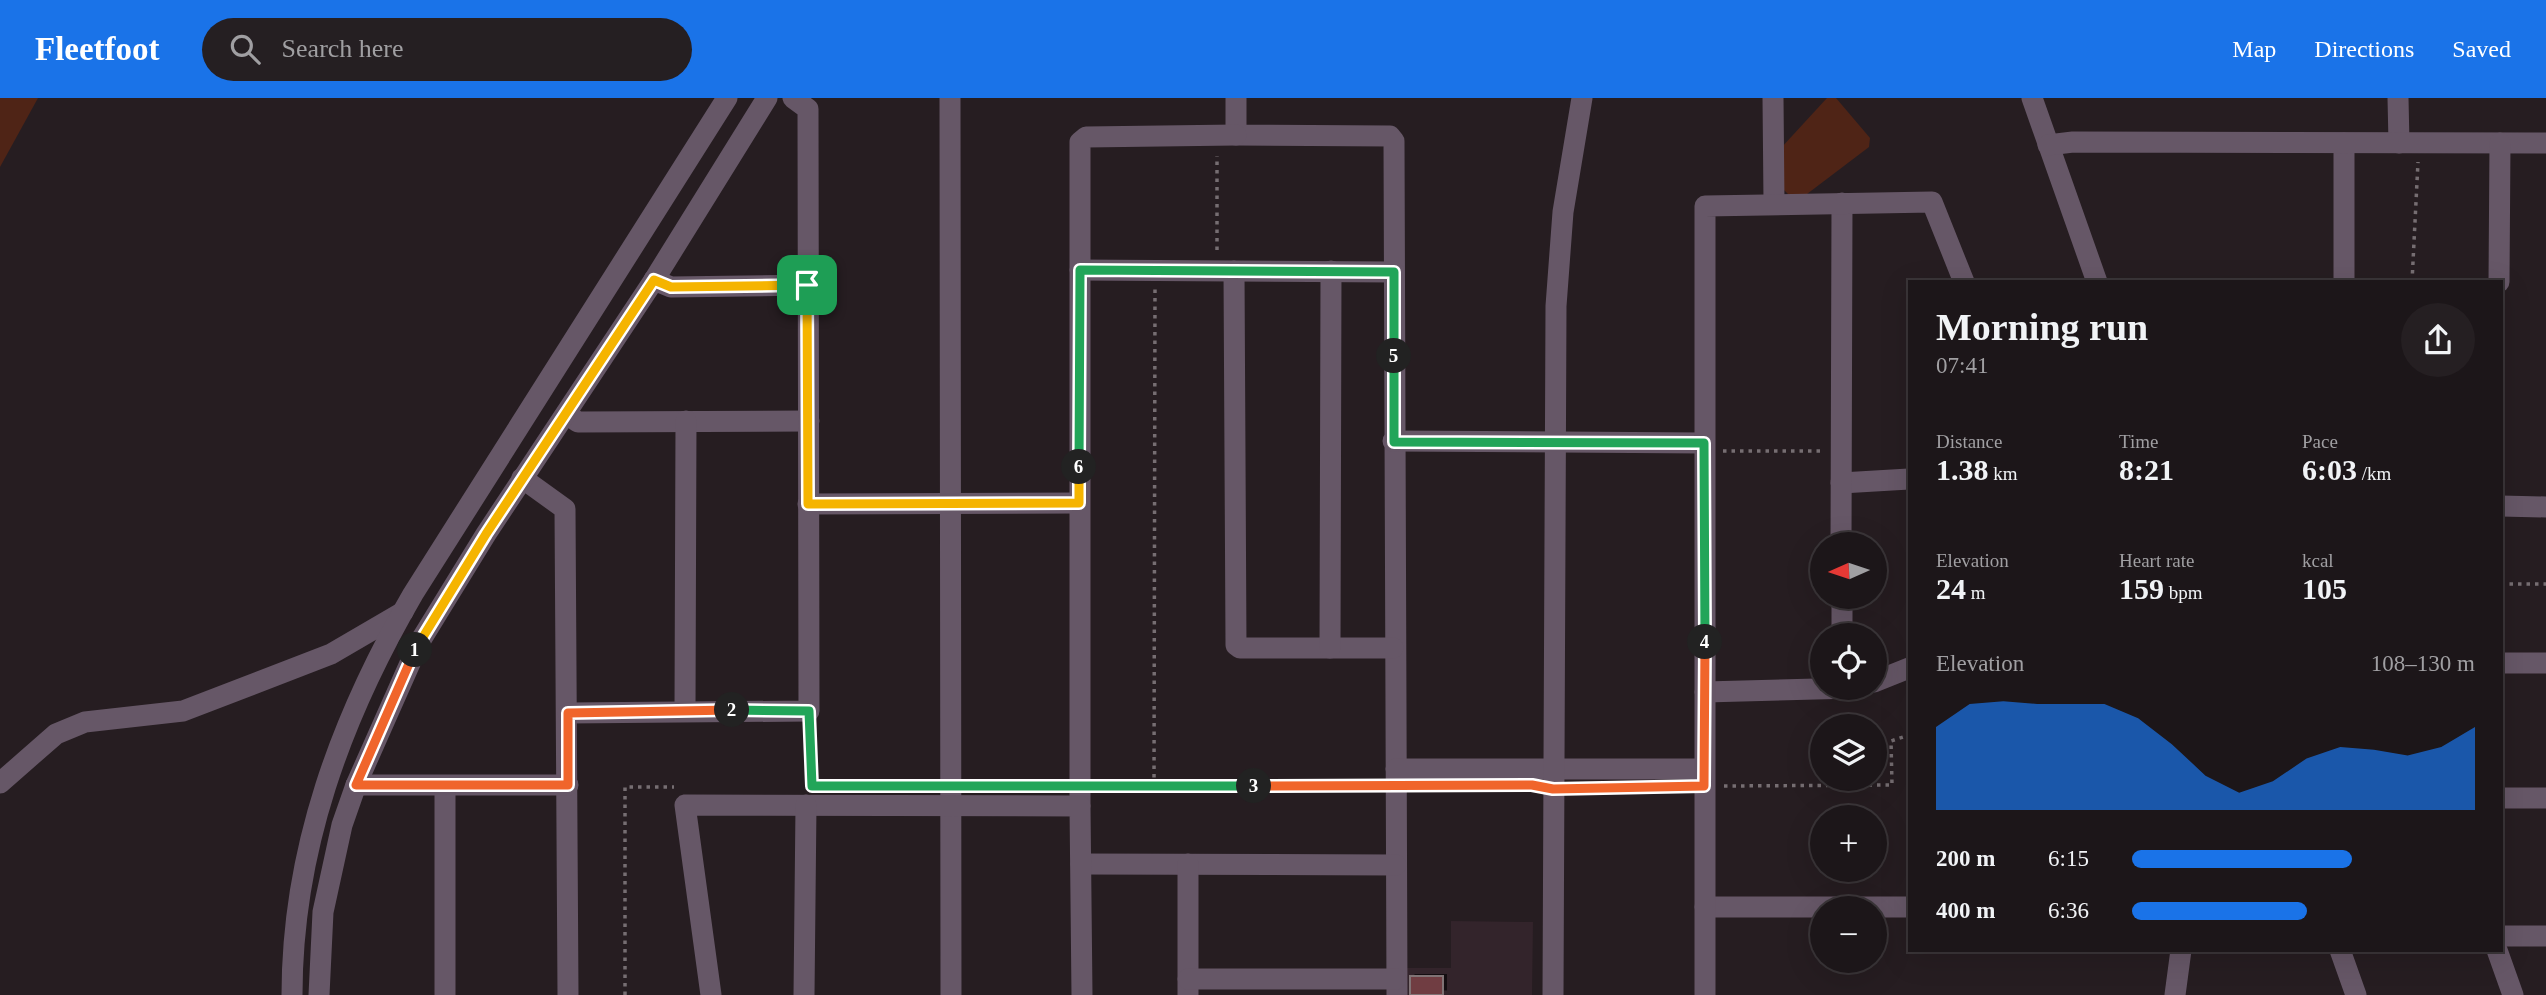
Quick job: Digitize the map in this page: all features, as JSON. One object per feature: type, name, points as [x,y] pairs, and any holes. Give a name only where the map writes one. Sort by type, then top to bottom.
[{"type":"street","points":[[292,995],[295,924],[315,814],[346,727],[403,612],[727,98]]},
{"type":"street","points":[[319,995],[323,912],[342,825],[356,785],[419,643],[522,478],[654,280],[767,98]]},
{"type":"street","points":[[568,713],[809,711],[808,109],[793,98]]},
{"type":"street","points":[[950,98],[951,995]]},
{"type":"street","points":[[1227,135],[1236,98]]},
{"type":"street","points":[[1553,995],[1554,441],[1559,255],[1582,98]]},
{"type":"street","points":[[1773,98],[1774,202]]},
{"type":"street","points":[[2032,98],[2096,280]]},
{"type":"street","points":[[2399,98],[2408,143]]},
{"type":"street","points":[[1082,995],[1080,142],[1086,137],[1390,136],[1394,141],[1393,649],[1396,987],[1188,987],[1188,864]]},
{"type":"street","points":[[2048,145],[2073,142],[2546,143]]},
{"type":"street","points":[[2344,143],[2344,280]]},
{"type":"street","points":[[2499,280],[2500,143]]},
{"type":"street","points":[[1705,995],[1705,206],[1774,202],[1932,202],[1963,280]]},
{"type":"street","points":[[1842,203],[1842,532]]},
{"type":"street","points":[[1080,270],[1394,272]]},
{"type":"street","points":[[1225,271],[1236,645],[1240,648],[1393,649]]},
{"type":"street","points":[[1330,648],[1331,271]]},
{"type":"street","points":[[654,280],[671,287],[807,285]]},
{"type":"street","points":[[566,414],[578,422],[809,421]]},
{"type":"street","points":[[685,421],[685,710]]},
{"type":"street","points":[[1394,442],[1554,441],[1704,447]]},
{"type":"street","points":[[522,478],[565,509],[568,995]]},
{"type":"street","points":[[1841,483],[1908,479]]},
{"type":"street","points":[[808,504],[1079,503]]},
{"type":"street","points":[[2503,506],[2546,507]]},
{"type":"street","points":[[0,783],[56,734],[85,722],[183,711],[331,654],[403,612]]},
{"type":"street","points":[[2503,663],[2546,663]]},
{"type":"street","points":[[1887,677],[1908,668]]},
{"type":"street","points":[[1705,692],[1810,689]]},
{"type":"street","points":[[1396,778],[1553,770],[1704,778]]},
{"type":"street","points":[[356,785],[568,785]]},
{"type":"street","points":[[445,786],[445,995]]},
{"type":"street","points":[[710,995],[685,805],[951,805],[1080,796]]},
{"type":"street","points":[[2503,798],[2546,798]]},
{"type":"street","points":[[804,995],[806,805]]},
{"type":"street","points":[[1081,864],[1396,865]]},
{"type":"street","points":[[1705,907],[1908,907]]},
{"type":"street","points":[[2503,936],[2546,936]]},
{"type":"street","points":[[2175,995],[2181,952]]},
{"type":"street","points":[[2341,952],[2356,995]]},
{"type":"street","points":[[2498,952],[2513,995]]},
{"type":"path","points":[[1225,271],[1227,135]]},
{"type":"path","points":[[2408,143],[2413,280]]},
{"type":"path","points":[[1154,786],[1155,287],[1167,287]]},
{"type":"path","points":[[1704,447],[1841,451]]},
{"type":"path","points":[[2503,584],[2546,584]]},
{"type":"path","points":[[809,711],[812,786],[825,786]]},
{"type":"path","points":[[1704,778],[1892,785],[1891,741],[1908,735]]},
{"type":"path","points":[[1080,796],[1154,786],[1396,778]]},
{"type":"path","points":[[625,995],[625,788],[678,787]]},
{"type":"shaded area","points":[[0,98],[38,98],[0,167]]},
{"type":"shaded area","points":[[1827,98],[1836,98],[1870,138],[1869,147],[1807,194],[1789,195],[1782,188],[1781,148]]},
{"type":"shaded area","points":[[1451,921],[1533,922],[1532,995],[1405,995],[1405,968],[1451,968]]},
{"type":"building","points":[[1410,976],[1443,976],[1443,995],[1410,995]]},
{"type":"route","points":[[1080,270],[1394,272],[1394,442],[1704,443],[1704,786],[1553,789],[1532,785],[812,786],[809,711],[685,710],[568,713],[568,785],[356,785],[419,643],[438,609],[654,280],[671,287],[807,285],[808,504],[1079,503],[1080,270]]}]
